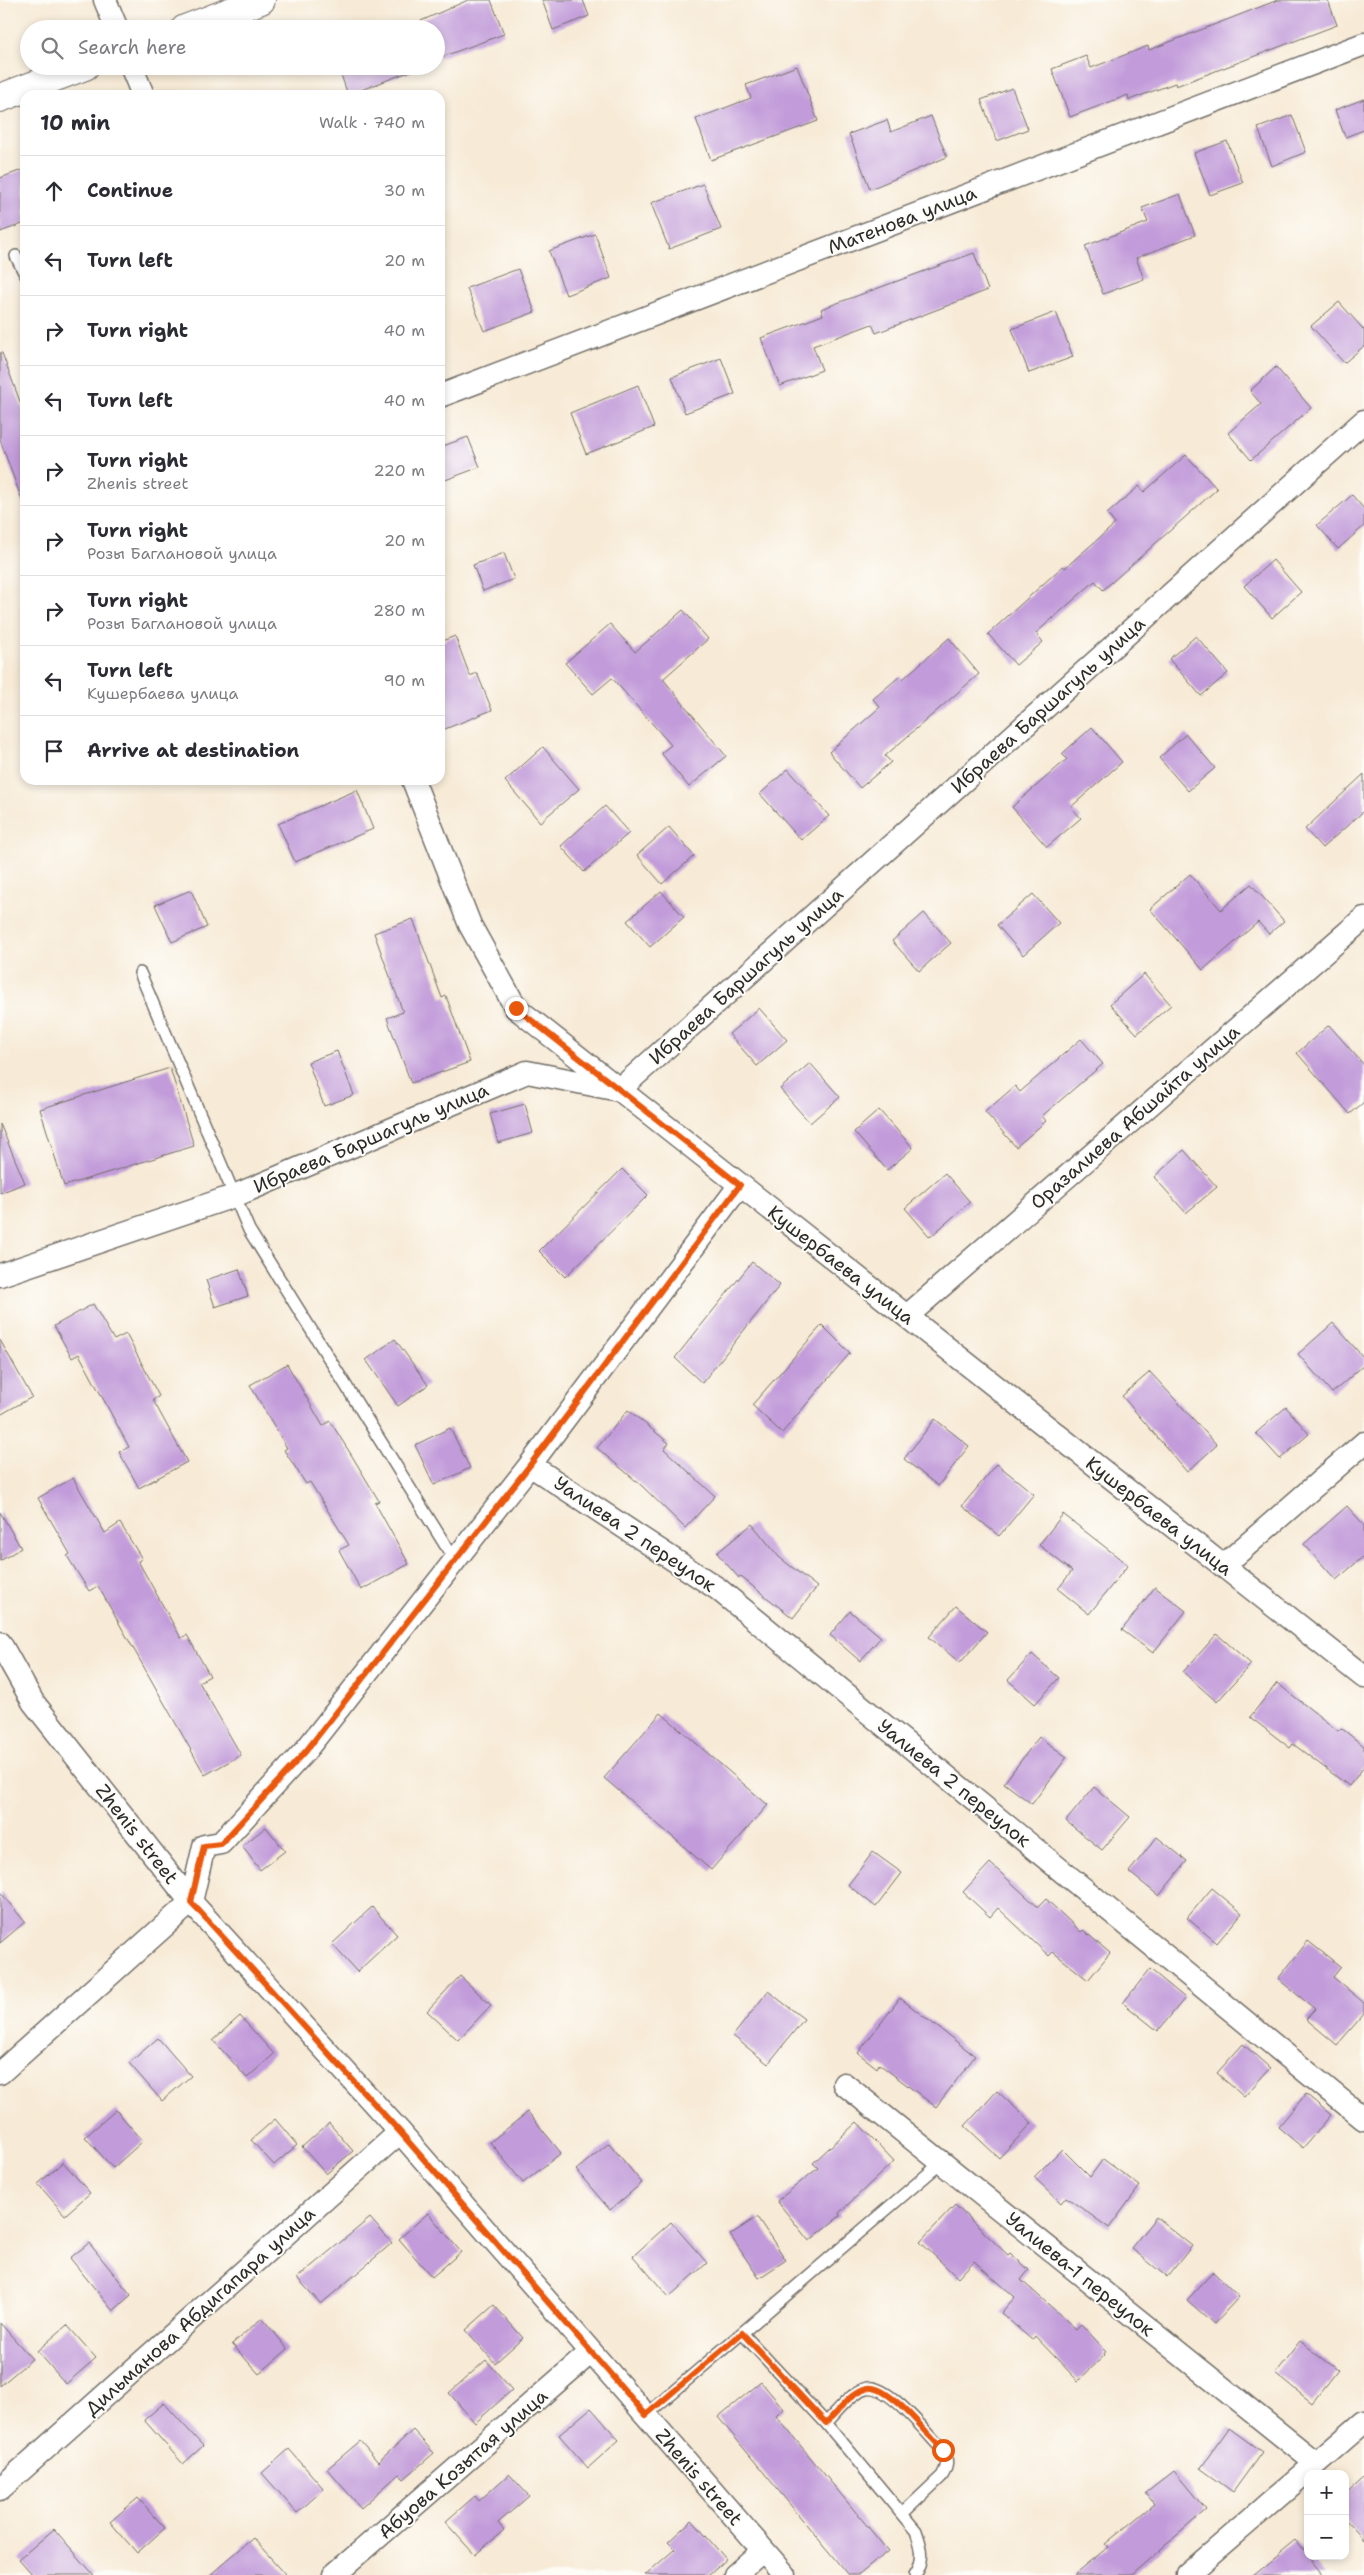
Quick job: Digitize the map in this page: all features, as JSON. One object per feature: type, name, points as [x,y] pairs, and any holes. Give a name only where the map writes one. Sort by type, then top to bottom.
[{"type":"street","points":[[106,0],[114,20]]},
{"type":"street","points":[[209,20],[261,0]]},
{"type":"street","name":"Матенова улица","points":[[445,394],[1364,44]]},
{"type":"street","points":[[21,90],[61,75]]},
{"type":"street","points":[[134,75],[140,90]]},
{"type":"street","points":[[0,98],[20,90]]},
{"type":"street","name":"Ибраева Баршагуль улица","points":[[0,1274],[234,1196],[527,1072],[619,1090],[1364,421]]},
{"type":"street","name":"Кушербаева улица","points":[[415,785],[470,925],[516,1008],[1364,1677]]},
{"type":"street","name":"Оразалиева Абшайта улица","points":[[907,1316],[1364,918]]},
{"type":"street","points":[[0,2073],[191,1902],[204,1846],[221,1844],[306,1751],[454,1559],[530,1465],[740,1185]]},
{"type":"street","points":[[1223,1566],[1364,1443]]},
{"type":"street","name":"Уалиева 2 переулок","points":[[530,1465],[718,1589],[1364,2119]]},
{"type":"street","name":"Zhenis street","points":[[0,1643],[32,1702],[191,1902],[400,2132],[785,2575]]},
{"type":"street","name":"Уалиева-1 переулок","points":[[844,2084],[1316,2463]]},
{"type":"street","name":"Дильманова Абдигапара улица","points":[[0,2490],[400,2132]]},
{"type":"street","name":"Абуова Козытая улица","points":[[334,2575],[591,2352]]},
{"type":"street","points":[[1187,2575],[1364,2422]]},
{"type":"street","points":[[734,2575],[763,2550]]},
{"type":"lane","points":[[16,256],[20,264]]},
{"type":"lane","points":[[140,973],[249,1230],[454,1559]]},
{"type":"lane","points":[[646,2415],[942,2162]]},
{"type":"lane","points":[[742,2333],[826,2423],[916,2532],[922,2546],[923,2560],[915,2575]]},
{"type":"lane","points":[[826,2423],[857,2393],[867,2388],[877,2388],[888,2394],[943,2450],[948,2458],[942,2476],[902,2514]]},
{"type":"building","points":[[468,0],[491,0],[504,34],[445,56],[445,20],[423,20]]},
{"type":"building","points":[[542,0],[583,0],[589,16],[553,30]]},
{"type":"building","points":[[1278,0],[1328,0],[1337,25],[1176,86],[1175,83],[1129,100],[1128,95],[1070,117],[1052,69],[1086,56],[1091,68],[1148,46],[1149,50]]},
{"type":"building","points":[[797,66],[818,121],[711,160],[696,119],[751,98],[746,85]]},
{"type":"building","points":[[341,75],[401,75],[361,90],[346,90]]},
{"type":"building","points":[[1012,88],[1028,129],[997,141],[981,100]]},
{"type":"building","points":[[1364,99],[1364,130],[1345,137],[1335,110]]},
{"type":"building","points":[[1292,115],[1306,152],[1272,166],[1258,128]]},
{"type":"building","points":[[931,116],[947,157],[870,189],[849,134],[887,120],[891,132]]},
{"type":"building","points":[[1227,141],[1243,183],[1210,195],[1194,153]]},
{"type":"building","points":[[20,171],[20,225],[0,232],[0,178]]},
{"type":"building","points":[[703,184],[721,229],[669,249],[651,203]]},
{"type":"building","points":[[1180,194],[1195,235],[1136,258],[1144,279],[1103,294],[1085,246],[1148,222],[1142,208]]},
{"type":"building","points":[[595,234],[611,278],[566,295],[549,251]]},
{"type":"building","points":[[974,253],[988,290],[876,333],[872,324],[813,346],[822,370],[780,386],[761,338],[823,315],[821,309]]},
{"type":"building","points":[[518,269],[535,312],[484,331],[467,288]]},
{"type":"building","points":[[1339,302],[1364,330],[1364,346],[1344,363],[1311,326]]},
{"type":"building","points":[[1056,312],[1073,357],[1029,373],[1012,329]]},
{"type":"building","points":[[0,353],[2,353],[20,402],[20,495],[0,440]]},
{"type":"building","points":[[721,358],[735,394],[685,413],[672,377]]},
{"type":"building","points":[[1276,367],[1311,408],[1251,460],[1228,433],[1261,404],[1250,391]]},
{"type":"building","points":[[638,385],[654,427],[586,454],[570,413]]},
{"type":"building","points":[[468,437],[480,467],[445,480],[445,445]]},
{"type":"building","points":[[1186,455],[1217,489],[1103,590],[1095,581],[1036,633],[1043,642],[1016,665],[988,634],[1063,566],[1065,568],[1115,524],[1107,514],[1139,486],[1144,492]]},
{"type":"building","points":[[1352,495],[1364,509],[1364,526],[1338,549],[1317,525]]},
{"type":"building","points":[[504,553],[514,579],[483,591],[473,565]]},
{"type":"building","points":[[1273,560],[1301,592],[1272,618],[1244,586]]},
{"type":"building","points":[[683,610],[708,639],[663,679],[726,756],[689,787],[661,753],[671,745],[612,678],[593,694],[565,663],[610,624],[635,652]]},
{"type":"building","points":[[455,636],[470,676],[477,673],[492,710],[445,729],[445,640]]},
{"type":"building","points":[[1196,636],[1228,673],[1201,696],[1169,659]]},
{"type":"building","points":[[949,638],[979,674],[885,756],[891,762],[860,788],[829,752],[880,707],[873,699],[900,676],[903,679]]},
{"type":"building","points":[[1092,727],[1122,762],[1071,807],[1081,818],[1047,847],[1012,807],[1067,759],[1062,754]]},
{"type":"building","points":[[1186,734],[1215,768],[1188,791],[1159,758]]},
{"type":"building","points":[[543,747],[579,789],[540,822],[505,781]]},
{"type":"building","points":[[788,769],[829,816],[801,840],[760,794]]},
{"type":"building","points":[[1364,774],[1364,811],[1322,848],[1305,829]]},
{"type":"building","points":[[357,790],[373,829],[295,862],[278,824]]},
{"type":"building","points":[[605,806],[629,833],[584,872],[561,846]]},
{"type":"building","points":[[669,827],[694,856],[662,884],[637,855]]},
{"type":"building","points":[[1190,874],[1221,910],[1251,884],[1284,921],[1269,934],[1258,922],[1203,970],[1150,909]]},
{"type":"building","points":[[191,890],[207,927],[172,942],[155,905]]},
{"type":"building","points":[[661,891],[684,917],[650,947],[627,921]]},
{"type":"building","points":[[1033,894],[1059,923],[1023,955],[997,925]]},
{"type":"building","points":[[924,913],[951,943],[919,971],[892,941]]},
{"type":"building","points":[[413,919],[442,998],[446,996],[470,1062],[411,1083],[387,1018],[403,1012],[374,933]]},
{"type":"building","points":[[1144,974],[1171,1005],[1137,1034],[1110,1004]]},
{"type":"building","points":[[759,1008],[787,1040],[757,1066],[729,1034]]},
{"type":"building","points":[[1329,1025],[1364,1065],[1364,1102],[1350,1114],[1297,1053]]},
{"type":"building","points":[[1081,1039],[1103,1064],[1042,1116],[1046,1121],[1016,1147],[985,1112],[1015,1086],[1020,1092]]},
{"type":"building","points":[[337,1051],[354,1095],[324,1106],[308,1062]]},
{"type":"building","points":[[810,1063],[840,1097],[810,1123],[780,1089]]},
{"type":"building","points":[[170,1068],[194,1146],[64,1186],[40,1109]]},
{"type":"building","points":[[525,1104],[533,1133],[498,1143],[490,1114]]},
{"type":"building","points":[[879,1110],[913,1148],[887,1170],[854,1132]]},
{"type":"building","points":[[0,1124],[25,1183],[0,1193]]},
{"type":"building","points":[[1184,1150],[1217,1187],[1186,1213],[1154,1177]]},
{"type":"building","points":[[622,1169],[648,1195],[565,1277],[539,1251]]},
{"type":"building","points":[[945,1173],[970,1202],[930,1237],[905,1208]]},
{"type":"building","points":[[752,1262],[780,1285],[702,1383],[675,1358]]},
{"type":"building","points":[[239,1269],[248,1296],[215,1307],[206,1280]]},
{"type":"building","points":[[93,1304],[114,1340],[126,1334],[159,1396],[153,1400],[187,1462],[139,1488],[119,1452],[129,1447],[79,1354],[72,1358],[54,1326]]},
{"type":"building","points":[[1333,1323],[1364,1358],[1364,1365],[1332,1393],[1298,1354]]},
{"type":"building","points":[[822,1325],[850,1353],[782,1433],[752,1405]]},
{"type":"building","points":[[395,1339],[428,1385],[398,1406],[366,1360]]},
{"type":"building","points":[[0,1340],[32,1397],[0,1415]]},
{"type":"building","points":[[287,1364],[323,1426],[330,1421],[352,1456],[379,1501],[375,1503],[409,1564],[361,1590],[339,1550],[349,1545],[310,1482],[306,1484],[284,1450],[287,1448],[250,1385]]},
{"type":"building","points":[[1150,1372],[1217,1445],[1187,1472],[1122,1396]]},
{"type":"building","points":[[1286,1407],[1309,1434],[1280,1459],[1256,1433]]},
{"type":"building","points":[[628,1410],[669,1443],[664,1449],[715,1496],[685,1528],[642,1486],[597,1448]]},
{"type":"building","points":[[935,1419],[969,1446],[938,1486],[904,1459]]},
{"type":"building","points":[[450,1428],[470,1468],[434,1485],[415,1445]]},
{"type":"building","points":[[997,1464],[1034,1494],[999,1536],[962,1506]]},
{"type":"building","points":[[73,1478],[105,1533],[120,1523],[142,1559],[138,1561],[181,1638],[187,1635],[210,1676],[199,1682],[241,1755],[205,1775],[98,1586],[89,1591],[67,1556],[70,1554],[38,1498]]},
{"type":"building","points":[[1347,1506],[1364,1525],[1364,1556],[1336,1580],[1304,1544]]},
{"type":"building","points":[[0,1512],[21,1548],[0,1561]]},
{"type":"building","points":[[1063,1514],[1128,1565],[1089,1614],[1058,1589],[1072,1571],[1039,1545]]},
{"type":"building","points":[[752,1524],[779,1557],[817,1587],[793,1618],[741,1577],[739,1578],[717,1553]]},
{"type":"building","points":[[1155,1587],[1186,1611],[1153,1653],[1122,1630]]},
{"type":"building","points":[[956,1606],[987,1632],[960,1663],[929,1637]]},
{"type":"building","points":[[850,1611],[881,1637],[860,1661],[830,1635]]},
{"type":"building","points":[[1217,1634],[1251,1664],[1217,1702],[1183,1672]]},
{"type":"building","points":[[1032,1654],[1059,1678],[1035,1704],[1008,1680]]},
{"type":"building","points":[[1277,1683],[1338,1731],[1341,1728],[1364,1746],[1364,1767],[1349,1786],[1293,1744],[1290,1748],[1250,1717]]},
{"type":"building","points":[[661,1713],[768,1805],[711,1870],[604,1778]]},
{"type":"building","points":[[1039,1737],[1067,1757],[1032,1804],[1004,1783]]},
{"type":"building","points":[[1094,1787],[1130,1817],[1102,1850],[1066,1821]]},
{"type":"building","points":[[266,1827],[285,1851],[260,1870],[242,1846]]},
{"type":"building","points":[[1157,1837],[1187,1861],[1159,1896],[1129,1872]]},
{"type":"building","points":[[873,1852],[902,1873],[876,1907],[848,1885]]},
{"type":"building","points":[[990,1863],[1038,1907],[1046,1899],[1081,1932],[1083,1930],[1110,1953],[1088,1980],[1053,1952],[1049,1956],[998,1908],[990,1917],[963,1892]]},
{"type":"building","points":[[1212,1888],[1242,1913],[1217,1943],[1187,1918]]},
{"type":"building","points":[[0,1892],[25,1922],[0,1943]]},
{"type":"building","points":[[372,1907],[397,1935],[357,1972],[332,1944]]},
{"type":"building","points":[[1308,1941],[1341,1967],[1333,1977],[1364,2003],[1364,2014],[1337,2045],[1306,2019],[1315,2009],[1278,1979]]},
{"type":"building","points":[[1150,1969],[1185,1998],[1158,2031],[1123,2003]]},
{"type":"building","points":[[460,1976],[491,2005],[458,2040],[427,2011]]},
{"type":"building","points":[[768,1991],[804,2019],[768,2064],[733,2036]]},
{"type":"building","points":[[900,1998],[975,2056],[936,2107],[879,2064],[877,2068],[858,2053]]},
{"type":"building","points":[[240,2016],[274,2054],[247,2078],[213,2040]]},
{"type":"building","points":[[158,2038],[191,2076],[162,2101],[129,2063]]},
{"type":"building","points":[[1243,2044],[1270,2068],[1244,2097],[1217,2073]]},
{"type":"building","points":[[997,2091],[1032,2123],[999,2158],[965,2126]]},
{"type":"building","points":[[1306,2094],[1331,2115],[1303,2148],[1278,2127]]},
{"type":"building","points":[[116,2110],[143,2141],[113,2168],[85,2137]]},
{"type":"building","points":[[528,2112],[561,2153],[523,2183],[490,2142]]},
{"type":"building","points":[[275,2119],[297,2145],[274,2165],[251,2140]]},
{"type":"building","points":[[857,2122],[894,2161],[839,2213],[840,2216],[809,2241],[777,2201],[818,2168],[813,2163]]},
{"type":"building","points":[[329,2123],[353,2151],[326,2174],[302,2147]]},
{"type":"building","points":[[609,2143],[642,2183],[610,2210],[576,2170]]},
{"type":"building","points":[[1062,2149],[1090,2177],[1103,2159],[1140,2186],[1109,2228],[1066,2197],[1061,2203],[1034,2177]]},
{"type":"building","points":[[63,2162],[90,2193],[65,2215],[38,2184]]},
{"type":"building","points":[[955,2205],[1008,2255],[1010,2253],[1029,2270],[1021,2280],[1076,2329],[1081,2324],[1106,2351],[1105,2355],[1078,2381],[1035,2336],[1032,2340],[1001,2313],[1015,2297],[974,2261],[958,2278],[920,2242]]},
{"type":"building","points":[[428,2213],[461,2252],[432,2277],[399,2239]]},
{"type":"building","points":[[757,2217],[786,2260],[759,2278],[730,2235]]},
{"type":"building","points":[[1156,2217],[1192,2246],[1167,2277],[1131,2248]]},
{"type":"building","points":[[370,2218],[392,2243],[321,2304],[297,2278]]},
{"type":"building","points":[[671,2222],[707,2263],[669,2297],[633,2256]]},
{"type":"building","points":[[89,2243],[131,2295],[113,2311],[70,2258]]},
{"type":"building","points":[[1213,2272],[1239,2297],[1214,2324],[1187,2300]]},
{"type":"building","points":[[494,2305],[523,2338],[495,2363],[466,2330]]},
{"type":"building","points":[[262,2318],[288,2349],[259,2374],[232,2344]]},
{"type":"building","points":[[0,2323],[32,2359],[0,2386]]},
{"type":"building","points":[[67,2325],[96,2358],[66,2384],[37,2351]]},
{"type":"building","points":[[1300,2341],[1338,2370],[1312,2403],[1275,2373]]},
{"type":"building","points":[[486,2360],[512,2390],[475,2423],[449,2393]]},
{"type":"building","points":[[761,2382],[784,2409],[776,2416],[888,2551],[859,2575],[848,2575],[718,2417]]},
{"type":"building","points":[[164,2403],[203,2446],[183,2464],[144,2420]]},
{"type":"building","points":[[591,2408],[619,2440],[588,2468],[559,2435]]},
{"type":"building","points":[[1229,2428],[1262,2452],[1233,2492],[1200,2468]]},
{"type":"building","points":[[413,2430],[434,2453],[404,2479],[399,2474],[361,2508],[327,2469],[360,2441],[378,2462]]},
{"type":"building","points":[[289,2449],[324,2489],[297,2513],[262,2473]]},
{"type":"building","points":[[1174,2471],[1206,2510],[1131,2575],[1074,2575],[1108,2547],[1105,2544],[1154,2504],[1146,2493]]},
{"type":"building","points":[[509,2474],[529,2496],[498,2523],[504,2530],[475,2555],[445,2522],[475,2496],[479,2501]]},
{"type":"building","points":[[1364,2478],[1364,2540],[1349,2523],[1349,2491]]},
{"type":"building","points":[[138,2498],[165,2528],[137,2553],[110,2522]]},
{"type":"building","points":[[692,2520],[726,2559],[708,2575],[645,2575],[675,2549],[668,2542]]},
{"type":"building","points":[[54,2529],[94,2575],[33,2575],[19,2559]]},
{"type":"building","points":[[253,2538],[286,2575],[210,2575]]},
{"type":"building","points":[[1295,2540],[1304,2551],[1304,2560],[1312,2560],[1324,2575],[1252,2575]]},
{"type":"route","points":[[516,1008],[740,1185],[530,1465],[454,1559],[306,1751],[221,1844],[204,1846],[191,1902],[400,2132],[646,2415],[742,2333],[826,2423],[857,2393],[867,2388],[877,2388],[888,2394],[943,2450]]}]
